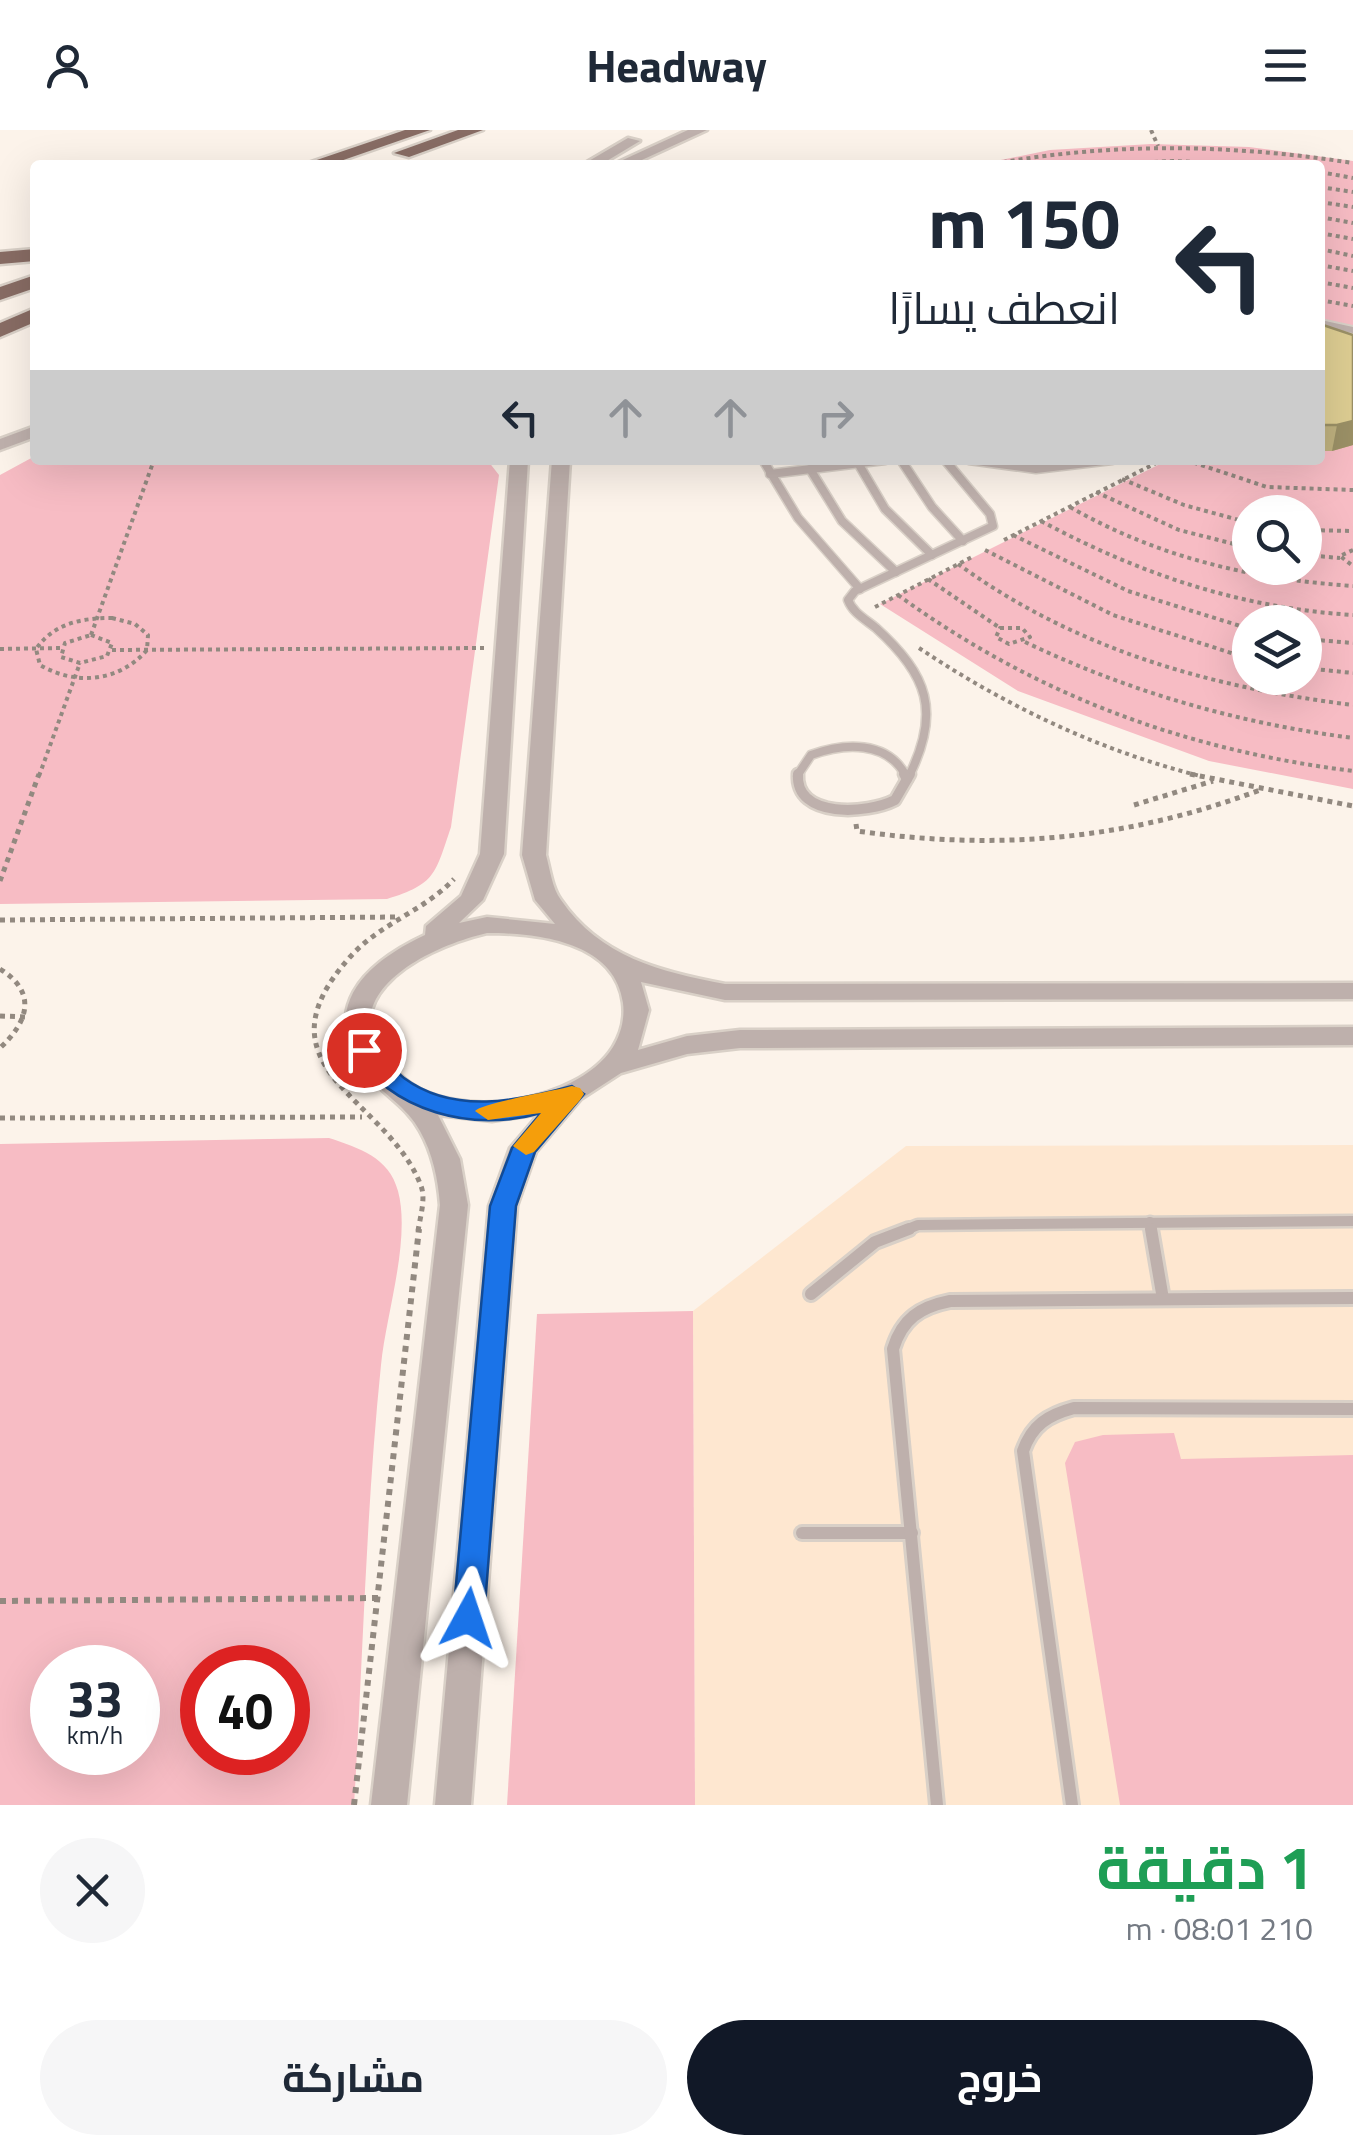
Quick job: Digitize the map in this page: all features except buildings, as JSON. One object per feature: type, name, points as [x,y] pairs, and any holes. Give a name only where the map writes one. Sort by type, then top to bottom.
[{"type":"highway","points":[[327,160],[422,130]]},
{"type":"highway","points":[[383,160],[476,130]]},
{"type":"highway","points":[[0,258],[30,255]]},
{"type":"highway","points":[[0,294],[30,283]]},
{"type":"highway","points":[[0,320],[30,307]]},
{"type":"highway","points":[[0,331],[30,316]]},
{"type":"street","points":[[599,160],[662,130]]},
{"type":"street","points":[[630,160],[700,130]]},
{"type":"street","points":[[0,444],[30,434]]},
{"type":"street","points":[[422,942],[471,900],[492,854],[520,465]]},
{"type":"street","points":[[560,465],[534,856],[547,900],[584,941],[616,964],[665,982],[725,992],[1353,991]]},
{"type":"street","points":[[572,1094],[530,1107],[485,1112],[442,1106],[404,1090],[380,1072],[364,1050],[358,1026],[362,1002],[374,978],[395,958],[453,930],[504,924],[555,930],[584,941]]},
{"type":"street","points":[[613,1066],[631,1040],[637,1013],[632,987],[616,964]]},
{"type":"street","points":[[453,1805],[503,1206],[524,1148],[572,1094],[613,1066],[687,1045],[740,1038],[1353,1036]]},
{"type":"street","points":[[389,1805],[454,1205],[452,1174],[442,1143],[404,1090]]},
{"type":"lane","points":[[1326,342],[1347,330]]},
{"type":"lane","points":[[766,465],[816,542],[860,588]]},
{"type":"lane","points":[[770,474],[842,465]]},
{"type":"lane","points":[[859,465],[885,509],[932,556]]},
{"type":"lane","points":[[904,465],[932,507],[963,541]]},
{"type":"lane","points":[[907,779],[888,756],[864,747],[822,750],[803,761],[796,777],[804,794],[826,806],[854,811],[893,802],[901,795],[925,747],[928,701],[902,652],[852,608],[850,596],[990,528],[993,520],[948,465]]},
{"type":"lane","points":[[1007,465],[1036,469],[1070,465]]},
{"type":"lane","points":[[810,469],[842,521],[896,572]]},
{"type":"lane","points":[[811,1294],[876,1242],[918,1225],[1353,1221]]},
{"type":"lane","points":[[1150,1222],[1163,1299]]},
{"type":"lane","points":[[937,1805],[893,1349],[898,1328],[910,1314],[950,1301],[1353,1298]]},
{"type":"lane","points":[[1072,1805],[1022,1451],[1028,1435],[1038,1421],[1074,1408],[1353,1408]]},
{"type":"lane","points":[[802,1532],[912,1533]]},
{"type":"path","points":[[1151,130],[1158,146]]},
{"type":"path","points":[[1017,160],[1066,152],[1158,146],[1264,152],[1353,163]]},
{"type":"path","points":[[1325,173],[1353,178]]},
{"type":"path","points":[[1325,188],[1353,192]]},
{"type":"path","points":[[1325,203],[1353,208]]},
{"type":"path","points":[[1325,218],[1353,222]]},
{"type":"path","points":[[1325,234],[1353,239]]},
{"type":"path","points":[[1325,250],[1353,256]]},
{"type":"path","points":[[1325,266],[1353,271]]},
{"type":"path","points":[[1325,283],[1353,288]]},
{"type":"path","points":[[1325,301],[1353,306]]},
{"type":"path","points":[[92,635],[152,465]]},
{"type":"path","points":[[883,619],[872,608],[1151,465]]},
{"type":"path","points":[[1199,465],[1274,488],[1353,490]]},
{"type":"path","points":[[1122,479],[1184,505],[1232,518]]},
{"type":"path","points":[[1096,492],[1178,530],[1232,544]]},
{"type":"path","points":[[1069,506],[1123,536],[1212,566],[1270,578],[1353,586]]},
{"type":"path","points":[[1041,521],[1106,555],[1184,585],[1271,606],[1353,615]]},
{"type":"path","points":[[1322,530],[1353,531]]},
{"type":"path","points":[[1013,535],[1116,590],[1232,625]]},
{"type":"path","points":[[985,550],[1103,614],[1161,636],[1232,654]]},
{"type":"path","points":[[1340,558],[1341,553],[1353,550]]},
{"type":"path","points":[[1322,556],[1340,558],[1353,566]]},
{"type":"path","points":[[958,564],[1042,618],[1138,658],[1244,689],[1353,706]]},
{"type":"path","points":[[928,579],[1000,628],[1027,630],[1030,637],[1025,642]]},
{"type":"path","points":[[898,595],[1005,666],[1124,720],[1235,753],[1353,771]]},
{"type":"path","points":[[98,618],[124,620],[143,629],[148,650],[135,664],[113,674],[74,678],[46,670],[36,660],[36,648],[54,630],[98,618]]},
{"type":"path","points":[[1000,628],[996,634],[999,640],[1025,642],[1094,674],[1184,705],[1266,725],[1353,738]]},
{"type":"path","points":[[0,649],[60,648],[70,640],[92,635],[107,638],[112,650]]},
{"type":"path","points":[[908,640],[963,678],[1040,719],[1138,758],[1260,790],[1353,806]]},
{"type":"path","points":[[1322,641],[1353,644]]},
{"type":"path","points":[[60,648],[63,659],[80,664],[102,658],[112,650],[490,648]]},
{"type":"path","points":[[0,881],[80,664]]},
{"type":"path","points":[[1322,670],[1353,673]]},
{"type":"path","points":[[1134,804],[1216,780]]},
{"type":"path","points":[[854,811],[857,831],[950,843],[1044,844],[1168,823],[1260,790]]},
{"type":"path","points":[[0,920],[400,917],[448,886],[457,875]]},
{"type":"path","points":[[0,969],[22,984],[30,1005],[27,1017],[0,1048]]},
{"type":"path","points":[[0,1016],[27,1017]]},
{"type":"path","points":[[0,1118],[365,1117],[404,1152],[422,1189],[423,1214],[354,1805]]},
{"type":"path","points":[[0,1601],[378,1598]]},
{"type":"shaded area","points":[[1151,144],[1249,147],[1353,161],[1353,789],[1209,761],[1018,691],[880,604],[1158,465],[1325,465],[1325,160],[1001,160],[1050,150]]},
{"type":"shaded area","points":[[30,459],[30,465],[491,465],[499,475],[451,827],[437,866],[425,882],[387,899],[0,904],[0,475]]},
{"type":"shaded area","points":[[329,1138],[371,1156],[394,1179],[402,1232],[376,1420],[354,1805],[0,1805],[0,1144]]},
{"type":"shaded area","points":[[1353,1145],[1353,1805],[695,1805],[693,1311],[906,1146]]},
{"type":"shaded area","points":[[693,1311],[695,1805],[507,1805],[537,1314]]},
{"type":"shaded area","points":[[1174,1433],[1181,1459],[1353,1455],[1353,1805],[1120,1805],[1065,1463],[1075,1442],[1103,1435]]},
{"type":"slow traffic","points":[[488,1111],[530,1107],[572,1094],[543,1122],[526,1146]]},
{"type":"route","points":[[364,1050],[380,1072],[404,1090],[442,1106],[485,1112],[530,1107],[572,1094],[543,1122],[524,1148],[503,1206],[468,1618]]}]
